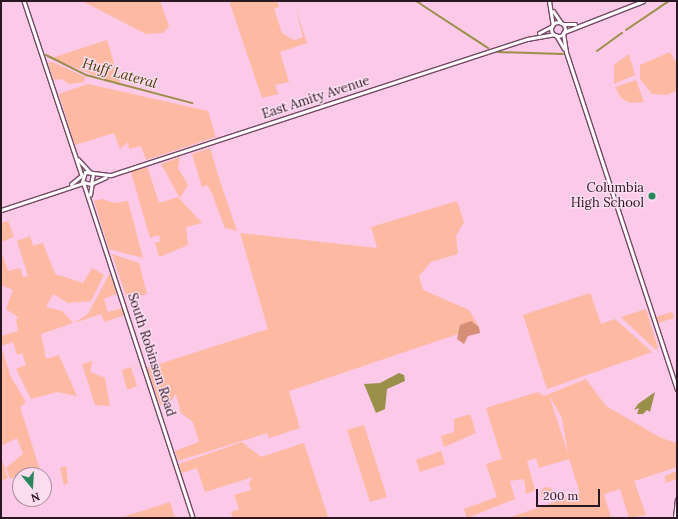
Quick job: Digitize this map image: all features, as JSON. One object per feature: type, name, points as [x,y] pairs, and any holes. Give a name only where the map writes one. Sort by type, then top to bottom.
[{"type":"main road","points":[[549,1],[553,11],[562,24],[566,52],[677,389]]},
{"type":"main road","points":[[563,32],[577,24],[644,1]]},
{"type":"main road","points":[[553,11],[552,25],[555,35],[566,52]]},
{"type":"main road","points":[[552,25],[577,24]]},
{"type":"main road","name":"East Amity Avenue","points":[[527,39],[552,25]]},
{"type":"main road","name":"East Amity Avenue","points":[[84,184],[93,183],[111,175],[527,39],[555,35],[563,32]]},
{"type":"main road","points":[[65,189],[82,175],[90,172],[94,174],[93,183]]},
{"type":"main road","name":"East Amity Avenue","points":[[94,174],[111,175]]},
{"type":"main road","points":[[1,210],[84,184],[82,175]]},
{"type":"street","points":[[24,1],[82,175]]},
{"type":"street","points":[[76,157],[90,172]]},
{"type":"street","name":"South Robinson Road","points":[[90,198],[93,183]]},
{"type":"street","name":"South Robinson Road","points":[[84,184],[90,198],[193,518]]},
{"type":"street","points":[[674,518],[677,500]]},
{"type":"shaded area","points":[[82,1],[160,1],[169,26],[163,33],[146,34]]},
{"type":"shaded area","points":[[229,1],[277,1],[279,7],[274,9],[282,33],[294,40],[303,37],[296,9],[307,43],[280,52],[289,82],[275,85],[278,94],[262,98]]},
{"type":"shaded area","points":[[107,40],[121,86],[52,58],[70,52]]},
{"type":"shaded area","points":[[670,52],[677,64],[677,90],[667,95],[652,94],[640,79],[640,65]]},
{"type":"shaded area","points":[[629,54],[635,75],[614,84],[614,65]]},
{"type":"shaded area","points":[[52,62],[85,77],[84,82],[69,84],[62,79],[54,80],[48,63]]},
{"type":"shaded area","points":[[636,80],[644,102],[630,103],[621,98],[615,87]]},
{"type":"shaded area","points":[[88,84],[208,111],[216,137],[146,160],[141,146],[129,149],[128,142],[120,149],[114,133],[75,145],[59,94]]},
{"type":"shaded area","points":[[210,148],[237,231],[225,228],[211,191],[207,185],[202,187],[192,154]]},
{"type":"shaded area","points":[[180,157],[178,168],[188,185],[180,198],[161,164]]},
{"type":"shaded area","points":[[147,166],[159,203],[178,197],[202,223],[186,227],[188,245],[159,257],[155,243],[160,241],[159,235],[150,238],[131,172]]},
{"type":"shaded area","points":[[102,199],[114,203],[128,201],[143,258],[109,249],[94,201]]},
{"type":"shaded area","points":[[457,201],[464,222],[456,236],[458,254],[431,262],[419,276],[423,290],[469,310],[479,327],[289,391],[300,428],[269,438],[267,433],[178,461],[175,451],[199,442],[193,422],[181,413],[176,394],[170,402],[160,405],[147,368],[268,329],[240,233],[377,248],[371,227]]},
{"type":"shaded area","points":[[8,221],[14,237],[1,242],[1,223]]},
{"type":"shaded area","points":[[30,236],[33,246],[43,243],[55,274],[83,283],[92,268],[104,275],[91,301],[68,303],[53,294],[46,307],[62,311],[73,323],[41,334],[46,359],[59,355],[77,396],[57,392],[31,399],[16,369],[26,365],[22,353],[17,355],[13,342],[1,346],[1,336],[18,331],[16,319],[19,318],[6,309],[13,290],[1,285],[1,250],[8,271],[20,268],[23,277],[28,276],[17,241]]},
{"type":"shaded area","points":[[112,254],[139,263],[147,294],[127,299]]},
{"type":"shaded area","points":[[111,271],[118,293],[104,299],[108,312],[123,308],[125,315],[104,322],[101,314],[74,323],[88,314]]},
{"type":"shaded area","points":[[590,293],[601,324],[615,319],[652,352],[547,389],[523,315]]},
{"type":"shaded area","points":[[646,309],[658,348],[655,349],[621,317]]},
{"type":"shaded area","points":[[672,312],[674,318],[658,323],[656,317]]},
{"type":"shaded area","points":[[471,321],[479,327],[480,333],[468,336],[464,344],[457,339],[460,325]]},
{"type":"shaded area","points":[[1,346],[11,377],[26,402],[20,407],[39,467],[12,467],[12,478],[10,479],[6,468],[23,454],[17,438],[3,445],[1,439]]},
{"type":"shaded area","points":[[92,361],[90,372],[105,378],[110,406],[95,405],[82,364]]},
{"type":"shaded area","points":[[131,367],[137,386],[127,390],[122,370]]},
{"type":"shaded area","points":[[399,373],[404,375],[405,381],[387,389],[385,409],[376,413],[364,384],[380,383]]},
{"type":"shaded area","points":[[586,379],[606,406],[661,438],[677,443],[677,467],[634,481],[646,515],[629,518],[620,489],[604,494],[611,518],[508,518],[580,493],[569,459],[539,468],[536,458],[527,461],[535,490],[526,494],[524,479],[510,481],[515,499],[467,518],[464,509],[497,497],[486,464],[502,459],[486,408],[538,392],[544,396]],"holes":[[[549,395],[562,418],[568,454]]]},
{"type":"shaded area","points":[[655,392],[650,412],[647,410],[643,414],[637,414],[639,408],[634,410],[638,404]]},
{"type":"shaded area","points":[[470,414],[476,433],[444,447],[441,436],[454,432],[454,419]]},
{"type":"shaded area","points":[[364,425],[387,497],[370,502],[347,430]]},
{"type":"shaded area","points":[[242,442],[261,457],[304,443],[328,517],[233,518],[231,512],[239,509],[234,495],[251,490],[249,483],[253,477],[205,492],[197,468],[182,473],[179,464]]},
{"type":"shaded area","points":[[441,451],[445,464],[420,472],[416,460]]},
{"type":"shaded area","points":[[2,460],[8,478],[1,481],[1,461]]},
{"type":"shaded area","points":[[66,466],[68,483],[64,485],[60,468]]},
{"type":"shaded area","points":[[677,471],[677,479],[666,483],[665,476]]},
{"type":"shaded area","points":[[549,487],[552,488],[552,498],[545,499],[542,498],[541,491],[542,488]]},
{"type":"shaded area","points":[[170,502],[175,518],[120,518]]},
{"type":"waterway","points":[[416,1],[421,4]]},
{"type":"waterway","points":[[626,30],[669,1]]},
{"type":"waterway","points":[[422,5],[488,48]]},
{"type":"waterway","points":[[597,51],[622,33]]},
{"type":"waterway","points":[[498,52],[563,54]]},
{"type":"waterway","name":"Huff Lateral","points":[[46,55],[86,75],[192,103]]},
{"type":"place","name":"Columbia High School","points":[[652,196]]}]
